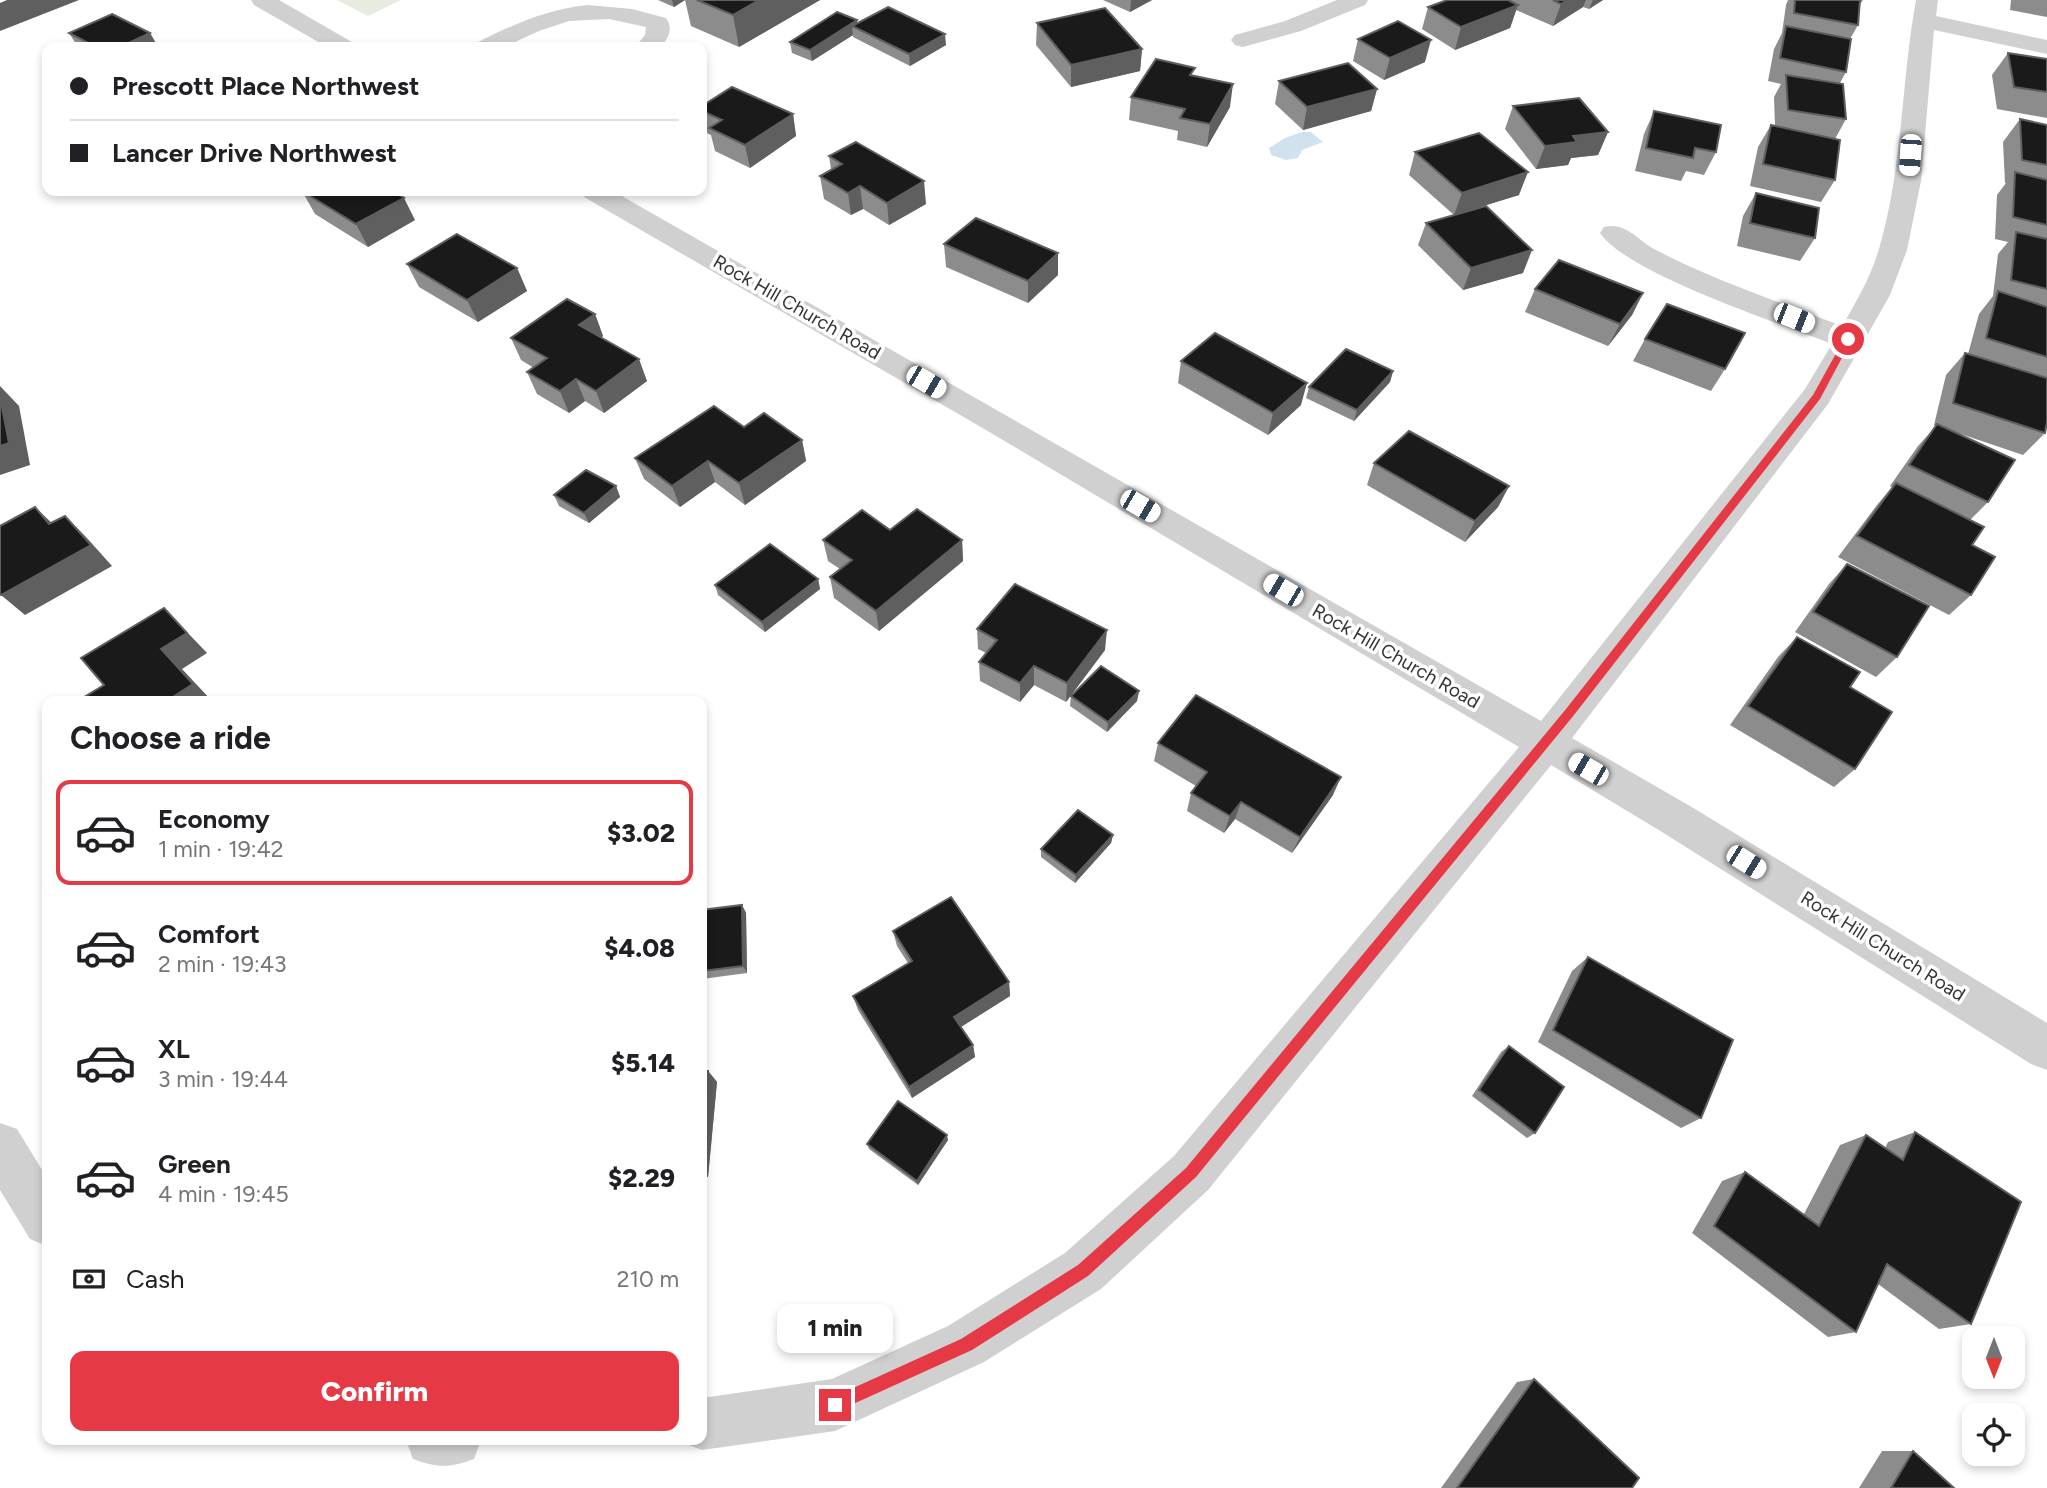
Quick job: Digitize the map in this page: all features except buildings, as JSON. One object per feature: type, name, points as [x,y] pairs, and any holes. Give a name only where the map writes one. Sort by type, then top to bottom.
[{"type":"street","points":[[262,0],[335,42]]},
{"type":"street","points":[[1243,40],[1293,26],[1357,0]]},
{"type":"street","points":[[496,42],[548,16],[586,8],[635,14],[658,23],[657,37],[652,42]]},
{"type":"street","points":[[707,1423],[835,1405],[966,1345],[1083,1271],[1191,1172],[1545,744],[1817,396],[1875,295],[1893,250],[1908,181],[1918,54],[1926,11],[2047,47]]},
{"type":"street","name":"Rock Hill Church Road","points":[[603,196],[997,422],[1676,819],[2047,1048]]},
{"type":"street","points":[[1614,233],[1636,251],[1670,269],[1848,339]]},
{"type":"street","points":[[0,1146],[42,1214]]},
{"type":"shaded area","points":[[337,0],[401,0],[368,16]]},
{"type":"water","points":[[1302,132],[1311,132],[1323,142],[1302,150],[1298,158],[1286,160],[1271,155],[1269,148]]},
{"type":"route","points":[[835,1405],[966,1345],[1083,1271],[1191,1172],[1570,712],[1817,396],[1848,339]]}]
